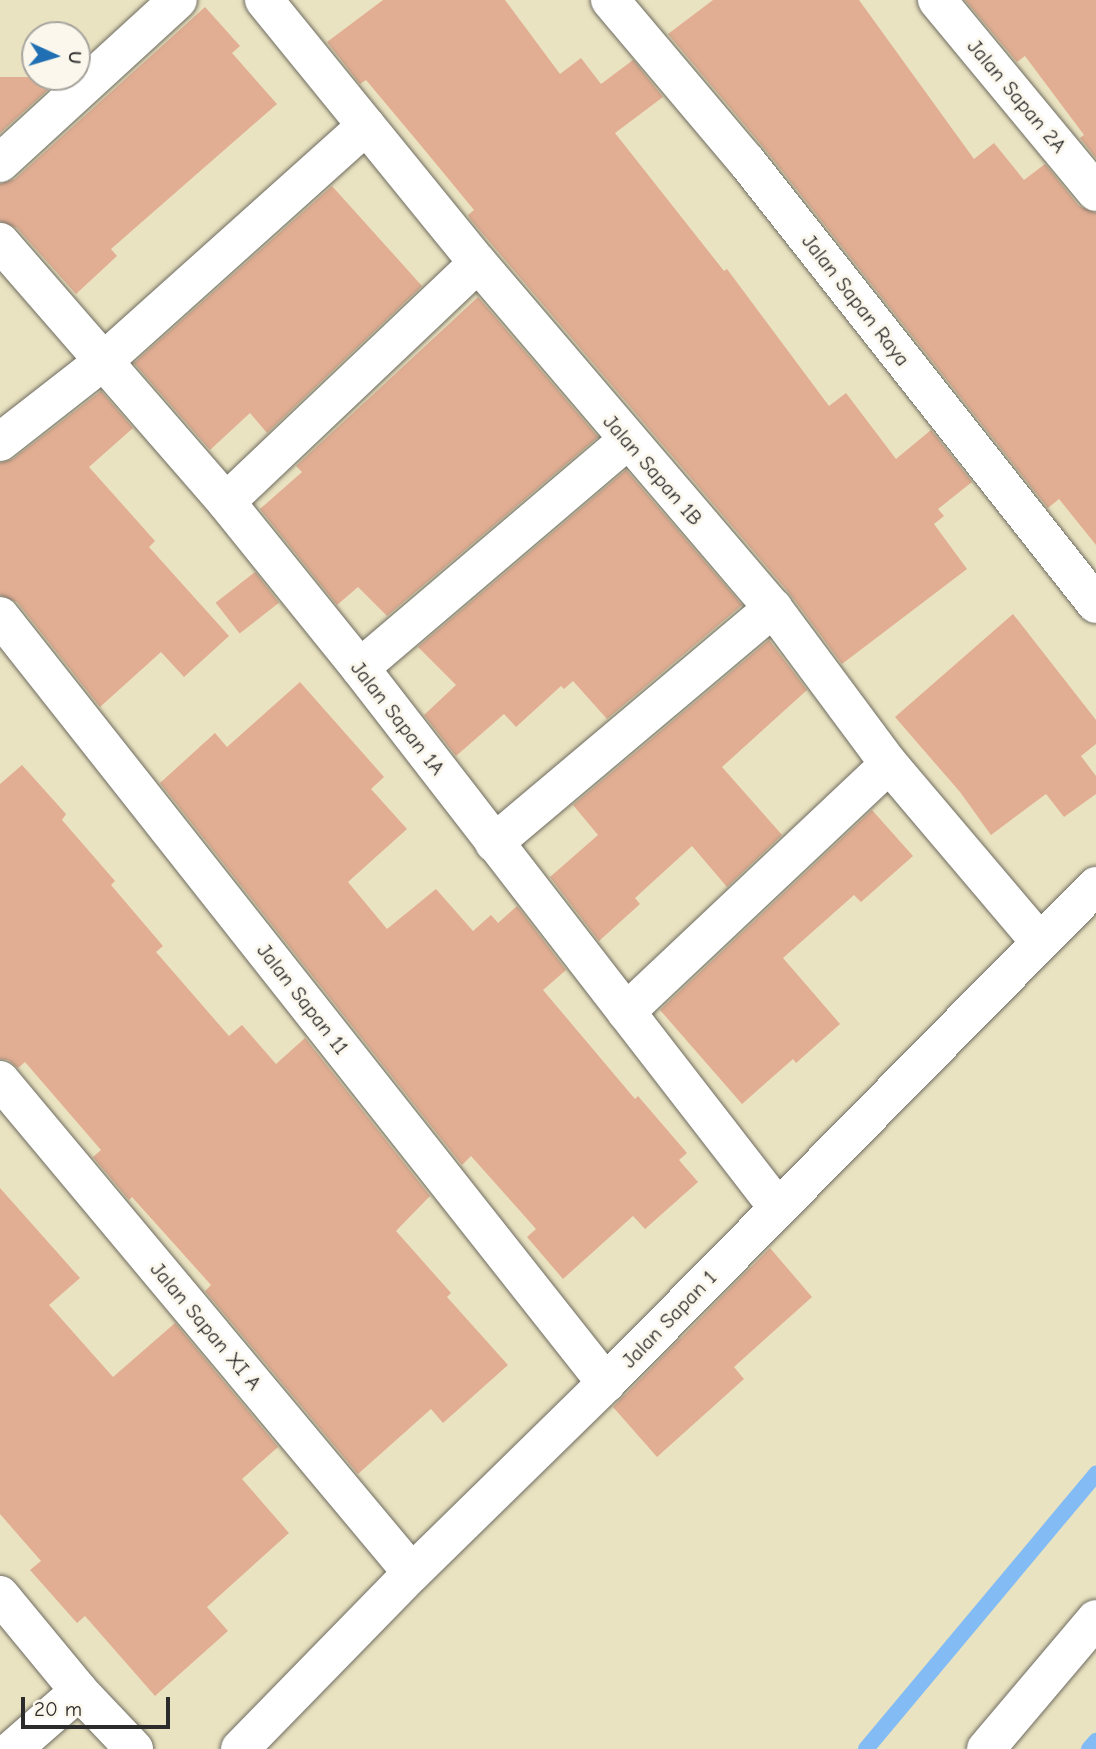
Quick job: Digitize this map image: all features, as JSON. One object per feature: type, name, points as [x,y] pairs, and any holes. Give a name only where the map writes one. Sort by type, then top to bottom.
[{"type":"street","points":[[0,163],[178,0]]},
{"type":"street","name":"Jalan Sapan 1B","points":[[264,0],[478,263],[772,608],[889,764],[1040,943]]},
{"type":"street","name":"Jalan Sapan Raya","points":[[610,0],[747,162],[1096,604]]},
{"type":"street","name":"Jalan Sapan 2A","points":[[937,0],[1096,192]]},
{"type":"street","points":[[0,442],[105,360],[366,126]]},
{"type":"street","name":"Jalan Sapan 1A","points":[[0,242],[226,502],[360,668],[778,1208]]},
{"type":"street","points":[[226,502],[478,263]]},
{"type":"street","points":[[360,668],[628,442]]},
{"type":"street","points":[[494,843],[772,608]]},
{"type":"street","name":"Jalan Sapan 11","points":[[0,615],[606,1383]]},
{"type":"street","points":[[626,1012],[889,764]]},
{"type":"street","name":"Jalan Sapan 1","points":[[240,1749],[412,1573],[606,1383],[1096,886]]},
{"type":"street","name":"Jalan Sapan XI A","points":[[0,1080],[412,1573]]},
{"type":"street","points":[[0,1595],[79,1691],[134,1749]]},
{"type":"street","points":[[986,1749],[1096,1619]]},
{"type":"street","points":[[13,1749],[79,1691]]},
{"type":"building","points":[[383,0],[505,0],[560,74],[581,58],[601,84],[633,60],[663,97],[615,133],[724,271],[727,269],[829,406],[846,393],[896,459],[931,430],[972,482],[938,509],[944,516],[934,524],[967,569],[842,664],[790,594],[471,220],[468,215],[474,210],[423,148],[366,80],[360,84],[327,42]]},
{"type":"building","points":[[713,0],[859,0],[974,159],[994,143],[1024,180],[1045,164],[1079,206],[1096,213],[1096,545],[1059,499],[1048,508],[764,148],[668,34]]},
{"type":"building","points":[[965,0],[1096,0],[1096,158],[1080,138],[1084,135],[1025,56],[1017,62]]},
{"type":"building","points":[[205,7],[240,46],[232,53],[277,104],[111,249],[117,256],[76,294],[17,228],[0,221],[0,184],[15,179]]},
{"type":"building","points":[[0,77],[21,77],[21,91],[46,91],[0,133]]},
{"type":"building","points":[[332,186],[422,286],[267,433],[250,413],[210,450],[134,363]]},
{"type":"building","points":[[478,297],[598,437],[387,616],[358,587],[337,605],[260,509],[302,472],[296,466]]},
{"type":"building","points":[[101,391],[133,428],[89,467],[155,541],[149,547],[229,636],[184,677],[161,652],[100,707],[17,602],[0,595],[0,463],[13,459]]},
{"type":"building","points":[[626,470],[742,605],[607,719],[573,681],[564,689],[561,686],[516,727],[504,714],[456,756],[424,715],[456,685],[418,647]]},
{"type":"building","points":[[255,572],[279,603],[240,634],[216,603]]},
{"type":"building","points":[[1013,614],[1096,720],[1096,744],[1081,756],[1096,776],[1096,794],[1064,817],[1046,794],[991,835],[960,792],[895,717]]},
{"type":"building","points":[[769,640],[807,690],[722,767],[782,835],[727,887],[692,846],[635,898],[640,904],[599,941],[550,877],[598,835],[573,805]]},
{"type":"building","points":[[300,682],[384,777],[371,789],[407,829],[348,882],[387,929],[436,889],[473,931],[491,915],[498,923],[517,906],[566,970],[543,990],[635,1099],[638,1096],[687,1153],[679,1160],[698,1182],[645,1229],[633,1216],[563,1279],[527,1237],[536,1229],[471,1156],[462,1165],[160,783],[215,733],[227,747]]},
{"type":"building","points":[[22,765],[66,814],[62,820],[115,881],[111,885],[163,946],[156,952],[229,1036],[242,1025],[276,1064],[305,1038],[430,1196],[396,1231],[451,1293],[447,1297],[508,1365],[443,1423],[431,1409],[358,1474],[205,1291],[211,1285],[132,1197],[129,1200],[93,1157],[101,1150],[25,1062],[18,1068],[8,1060],[0,1059],[0,784]]},
{"type":"building","points":[[872,810],[913,856],[861,902],[854,895],[783,958],[840,1024],[796,1063],[793,1059],[742,1104],[660,1010]]},
{"type":"building","points":[[0,1188],[80,1278],[49,1305],[113,1377],[175,1323],[278,1447],[242,1479],[289,1533],[207,1607],[228,1631],[155,1696],[85,1616],[77,1623],[30,1570],[41,1561],[0,1514]]},
{"type":"building","points":[[770,1248],[812,1297],[734,1367],[744,1379],[657,1457],[613,1407]]},
{"type":"waterway","points":[[866,1749],[1096,1474]]},
{"type":"waterway","points":[[1089,1749],[1096,1741]]}]
